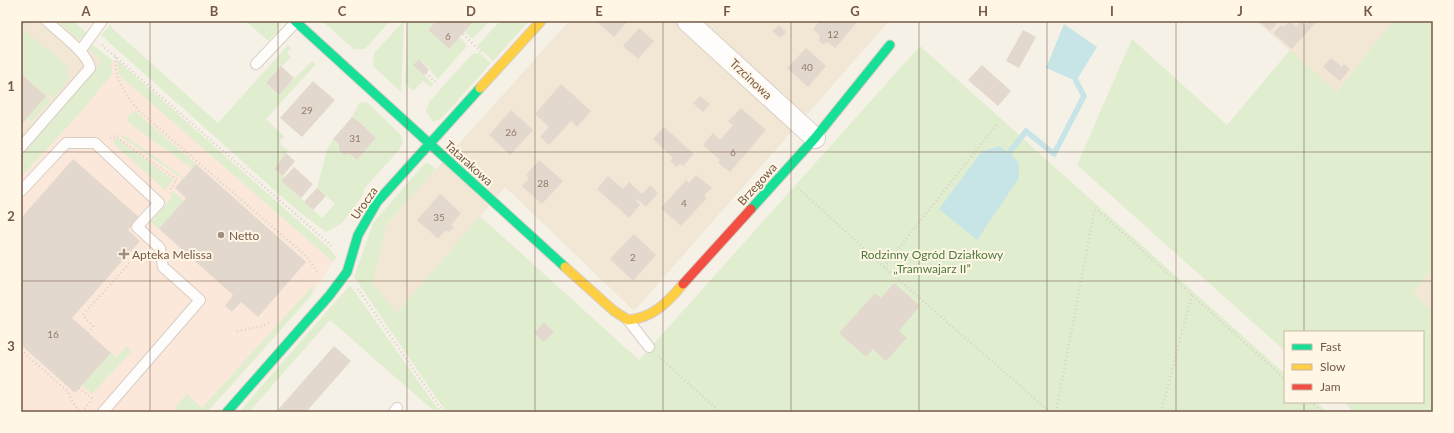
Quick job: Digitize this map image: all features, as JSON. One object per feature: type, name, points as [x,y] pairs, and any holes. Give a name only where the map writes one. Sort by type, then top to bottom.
[{"type":"street","name":"Tatarakowa","points":[[295,21],[614,311],[628,320]]},
{"type":"street","name":"Urocza","points":[[227,412],[347,272],[358,235],[370,213],[541,21]]},
{"type":"street","name":"Trzcinowa","points":[[688,21],[815,138]]},
{"type":"street","name":"Brzegowa","points":[[628,320],[647,316],[664,305],[672,297],[815,138],[890,45]]},
{"type":"lane","points":[[21,147],[90,68],[89,61],[80,51],[47,21]]},
{"type":"lane","points":[[80,51],[102,21]]},
{"type":"lane","points":[[256,64],[295,21]]},
{"type":"lane","points":[[21,191],[66,143],[95,143],[159,203],[137,227],[160,248],[163,267],[200,300],[103,412]]},
{"type":"lane","points":[[628,320],[649,347]]},
{"type":"path","points":[[21,26],[26,21]]},
{"type":"path","points":[[462,34],[488,58]]},
{"type":"path","points":[[92,35],[337,251]]},
{"type":"path","points":[[116,56],[116,73],[128,99],[139,111],[306,256],[322,278]]},
{"type":"path","points":[[426,73],[438,84]]},
{"type":"path","points":[[884,267],[997,124]]},
{"type":"path","points":[[95,143],[115,136],[178,180],[159,203]]},
{"type":"path","points":[[796,186],[884,267],[1050,412]]},
{"type":"path","points":[[1056,412],[1095,208],[1284,378]]},
{"type":"path","points":[[88,333],[93,326],[83,316],[151,239]]},
{"type":"path","points":[[357,286],[443,412]]},
{"type":"path","points":[[1161,412],[1192,294]]},
{"type":"path","points":[[237,331],[263,326],[269,322]]},
{"type":"path","points":[[649,347],[720,412]]},
{"type":"path","points":[[21,350],[66,390],[72,397],[74,406],[81,412]]},
{"type":"path","points":[[79,388],[93,399]]},
{"type":"path","points":[[1312,403],[1322,412]]},
{"type":"shaded area","points":[[21,21],[60,21],[110,64],[21,164]]},
{"type":"shaded area","points":[[569,21],[889,21],[634,311],[505,187],[397,313],[373,284],[386,225]]},
{"type":"shaded area","points":[[1256,21],[1393,21],[1337,92]]},
{"type":"shaded area","points":[[115,59],[336,257],[311,296],[208,412],[21,412],[21,166]]},
{"type":"shaded area","points":[[1433,268],[1433,311],[1413,293]]},
{"type":"green space","points":[[58,21],[73,21],[87,33],[79,40]]},
{"type":"green space","points":[[246,21],[280,21],[278,31],[268,41]]},
{"type":"green space","points":[[322,21],[379,21],[382,23],[390,21],[365,49],[354,49]]},
{"type":"green space","points":[[404,21],[401,92],[373,66],[374,53]]},
{"type":"green space","points":[[408,21],[436,21],[428,30],[449,49],[459,37],[466,44],[466,47],[438,79],[420,59],[414,65],[433,84],[431,87],[423,81],[413,91],[405,83]]},
{"type":"green space","points":[[474,21],[489,21],[474,38],[471,38],[465,32]]},
{"type":"green space","points":[[500,21],[529,21],[493,61],[477,46]]},
{"type":"green space","points":[[1393,21],[1433,21],[1433,268],[1413,293],[1433,311],[1433,412],[1354,412],[1344,403],[1424,403],[1424,331],[1284,331],[1284,350],[1077,165],[1132,39],[1227,125],[1290,50],[1337,92]]},
{"type":"green space","points":[[111,24],[112,28],[218,123],[288,45],[291,48],[287,53],[291,57],[266,83],[278,95],[312,61],[316,64],[266,119],[285,137],[280,140],[281,145],[288,151],[274,169],[285,178],[282,181],[322,218],[335,204],[317,188],[327,150],[333,139],[339,144],[339,150],[344,155],[350,154],[357,160],[376,138],[362,123],[352,117],[359,103],[367,102],[401,135],[403,143],[399,150],[364,189],[363,195],[342,223],[326,232],[298,211],[101,35]]},
{"type":"green space","points":[[22,31],[26,32],[66,64],[69,78],[54,98],[48,93],[46,96],[21,74]]},
{"type":"green space","points":[[92,44],[113,61],[111,65],[113,73],[80,113],[21,177],[21,155],[102,61],[89,48]]},
{"type":"green space","name":"Rodzinny Ogród Działkowy „Tramwajarz II”","points":[[920,46],[1284,373],[1284,403],[1317,403],[1327,412],[446,412],[354,277],[373,223],[424,164],[428,163],[436,169],[386,225],[373,284],[397,313],[480,216],[639,360]]},
{"type":"green space","points":[[479,53],[491,63],[442,118],[433,122],[426,112],[429,102],[472,54]]},
{"type":"green space","points":[[117,60],[330,249],[336,257],[334,261],[332,261],[119,75]]},
{"type":"green space","points":[[46,96],[50,100],[31,121],[27,118]]},
{"type":"green space","points":[[135,111],[196,164],[193,169],[129,123],[127,117]]},
{"type":"green space","points":[[119,135],[127,137],[185,178],[183,179]]},
{"type":"green space","points":[[114,139],[118,139],[173,180],[165,190],[114,144]]},
{"type":"green space","points":[[173,191],[184,201],[159,229],[151,222],[172,197],[170,194]]},
{"type":"green space","points":[[314,284],[311,296],[207,412],[180,412],[175,407],[187,394],[202,408]]},
{"type":"green space","points":[[350,285],[440,412],[435,412],[330,320],[249,412],[239,412]]},
{"type":"green space","points":[[127,346],[131,352],[92,394],[82,385],[111,353],[116,357]]},
{"type":"water","points":[[1064,24],[1097,47],[1076,81],[1046,68]]},
{"type":"water","points":[[1000,146],[1019,162],[1019,178],[977,240],[939,209],[982,151]]},
{"type":"building","points":[[436,21],[474,21],[449,49],[428,30]]},
{"type":"building","points":[[596,21],[628,21],[614,37]]},
{"type":"building","points":[[820,21],[858,21],[835,48],[828,42],[822,44],[819,41],[820,35],[813,29]]},
{"type":"building","points":[[1259,21],[1274,21],[1277,24],[1270,31]]},
{"type":"building","points":[[1289,21],[1296,26],[1301,21],[1305,25],[1308,21],[1317,21],[1292,49],[1273,33],[1281,25],[1284,27]]},
{"type":"building","points":[[779,25],[786,32],[780,38],[772,31]]},
{"type":"building","points":[[639,28],[654,41],[638,59],[623,46]]},
{"type":"building","points":[[1023,30],[1036,37],[1019,68],[1006,61]]},
{"type":"building","points":[[806,48],[826,66],[808,87],[787,68]]},
{"type":"building","points":[[1331,58],[1342,67],[1344,64],[1350,69],[1340,81],[1323,67]]},
{"type":"building","points":[[419,59],[429,70],[424,75],[413,65]]},
{"type":"building","points":[[982,65],[1011,91],[998,106],[968,80]]},
{"type":"building","points":[[281,66],[294,78],[279,95],[266,83]]},
{"type":"building","points":[[21,74],[46,96],[21,125]]},
{"type":"building","points":[[313,81],[335,100],[302,137],[280,118]]},
{"type":"building","points":[[561,84],[591,111],[577,127],[571,121],[549,145],[540,137],[549,127],[535,114]]},
{"type":"building","points":[[700,96],[710,104],[703,112],[693,103]]},
{"type":"building","points":[[741,108],[766,130],[730,172],[718,163],[720,160],[703,145],[713,133],[720,140],[733,125],[728,121]]},
{"type":"building","points":[[511,110],[533,130],[510,155],[489,135]]},
{"type":"building","points":[[352,117],[361,123],[376,138],[357,160],[350,154],[344,155],[339,150],[339,144],[333,139]]},
{"type":"building","points":[[664,127],[694,154],[683,166],[680,164],[677,167],[670,161],[673,158],[653,139]]},
{"type":"building","points":[[286,153],[295,161],[283,176],[274,169]]},
{"type":"building","points":[[73,159],[139,217],[128,230],[140,241],[72,318],[111,353],[75,393],[21,345],[21,218]]},
{"type":"building","points":[[539,160],[563,181],[542,204],[522,186],[529,178],[526,175]]},
{"type":"building","name":"Netto","points":[[196,164],[306,262],[258,317],[241,302],[232,312],[225,306],[233,295],[159,229],[186,198],[175,188]]},
{"type":"building","points":[[294,167],[313,184],[301,198],[281,181]]},
{"type":"building","points":[[696,175],[712,188],[704,196],[707,198],[681,226],[661,208],[686,180],[689,183]]},
{"type":"building","points":[[608,176],[623,189],[629,182],[642,194],[650,185],[658,193],[646,207],[637,199],[636,200],[640,205],[629,218],[597,189]]},
{"type":"building","points":[[317,188],[326,196],[313,210],[304,202]]},
{"type":"building","points":[[440,194],[461,213],[451,225],[454,227],[449,232],[446,230],[438,239],[417,220]]},
{"type":"building","points":[[634,234],[656,255],[633,281],[610,259]]},
{"type":"building","points":[[894,283],[920,306],[899,331],[907,338],[886,361],[873,349],[866,357],[839,333],[875,293],[881,298]]},
{"type":"building","points":[[544,322],[554,332],[544,342],[534,333]]},
{"type":"building","points":[[334,346],[351,361],[306,412],[276,412]]},
{"type":"waterway","points":[[1009,153],[1026,131],[1054,154],[1084,96],[1076,81]]},
{"type":"traffic: fast","points":[[295,21],[565,267]]},
{"type":"traffic: fast","points":[[751,209],[815,138],[890,45]]},
{"type":"traffic: fast","points":[[227,412],[329,296],[347,272],[358,235],[377,202],[480,88]]},
{"type":"traffic: slow","points":[[480,88],[541,21]]},
{"type":"traffic: slow","points":[[565,267],[614,311],[628,320],[645,316],[659,308],[666,303],[683,284]]},
{"type":"traffic: jam","points":[[683,284],[751,209]]},
{"type":"place","name":"Netto","points":[[221,235]]},
{"type":"place","name":"Apteka Melissa","points":[[124,254]]}]
